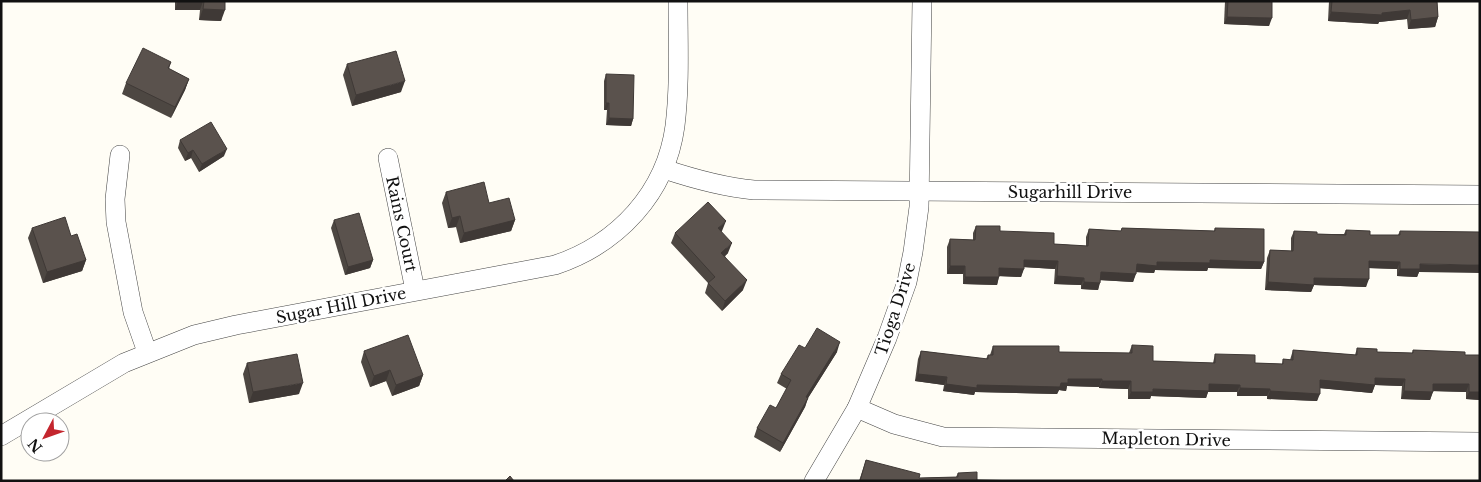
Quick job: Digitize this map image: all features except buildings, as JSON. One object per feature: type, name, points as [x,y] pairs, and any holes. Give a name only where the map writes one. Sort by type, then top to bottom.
[{"type":"street","name":"Sugar Hill Drive","points":[[1,436],[100,376],[147,352],[194,335],[415,290],[556,265],[580,256],[603,243],[631,219],[652,190],[664,169],[675,129],[678,102],[678,1]]},
{"type":"street","name":"Tioga Drive","points":[[814,481],[857,408],[887,338],[907,282],[919,207],[922,1]]},
{"type":"street","points":[[120,155],[115,199],[116,222],[133,312],[147,352]]},
{"type":"street","name":"Rains Court","points":[[388,158],[415,290]]},
{"type":"street","name":"Sugarhill Drive","points":[[664,169],[702,182],[729,188],[754,190],[1480,195]]},
{"type":"street","name":"Mapleton Drive","points":[[857,408],[894,424],[943,437],[1480,442]]}]
